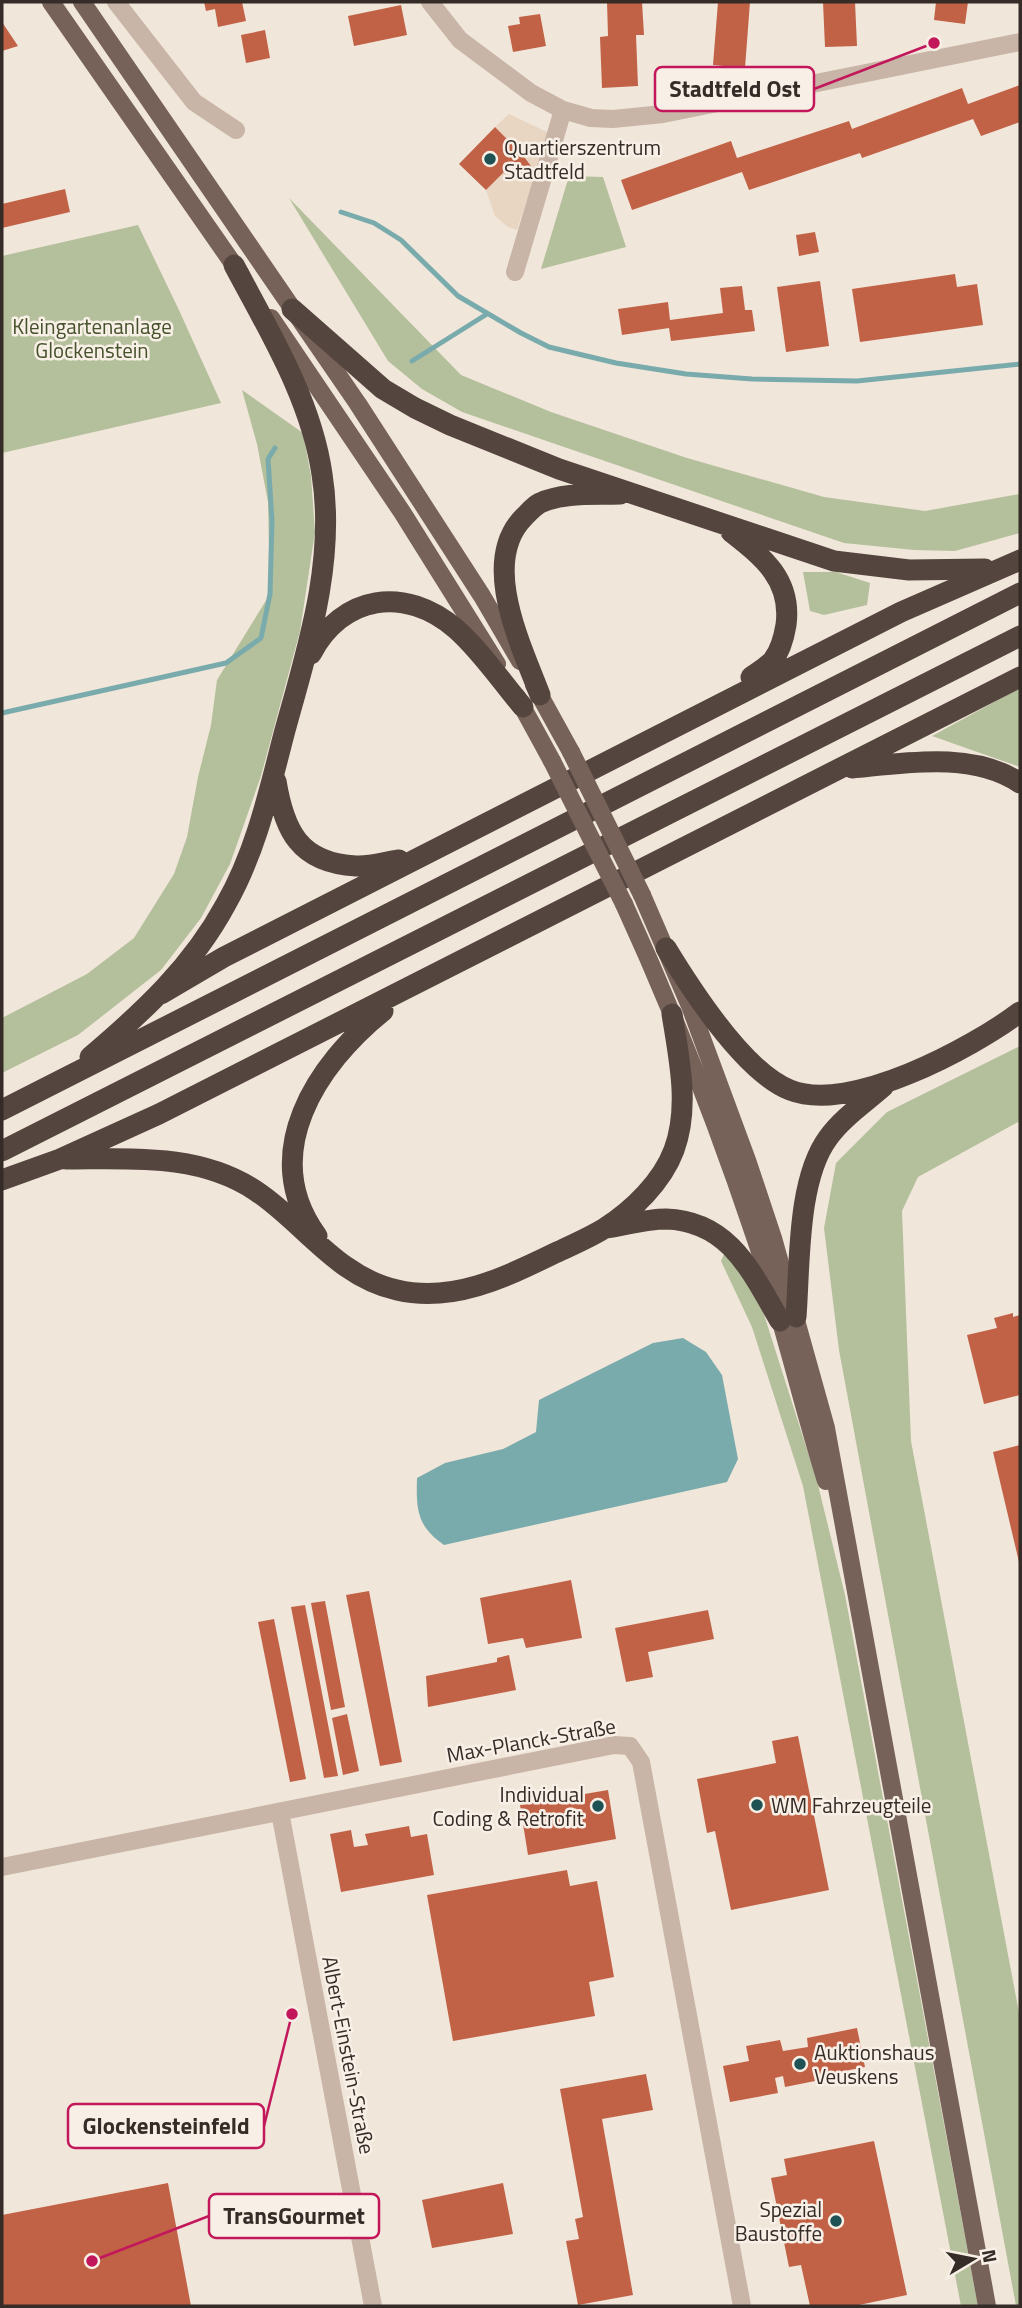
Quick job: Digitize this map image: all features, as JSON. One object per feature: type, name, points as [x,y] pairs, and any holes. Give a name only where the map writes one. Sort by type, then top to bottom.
[{"type":"highway","points":[[62,1081],[161,994],[201,945],[226,905],[257,832],[275,772],[321,583],[326,530],[323,474],[310,421],[278,349],[234,265]]},
{"type":"highway","points":[[292,309],[383,388],[415,408],[505,448],[834,561],[909,570],[998,568]]},
{"type":"highway","points":[[532,701],[504,581],[509,541],[518,523],[537,504],[559,496],[632,493]]},
{"type":"highway","points":[[712,708],[772,661],[784,636],[788,606],[781,583],[770,567],[752,548],[718,522]]},
{"type":"highway","points":[[161,994],[224,957],[901,612],[1020,560]]},
{"type":"highway","points":[[2,1110],[1020,593]]},
{"type":"highway","points":[[300,675],[320,637],[338,618],[359,606],[383,601],[409,604],[434,614],[455,628],[532,701]]},
{"type":"highway","points":[[2,1151],[1020,636]]},
{"type":"highway","points":[[2,1180],[60,1159],[159,1114],[1020,677]]},
{"type":"highway","points":[[839,769],[948,762],[983,768],[1012,777],[1020,783]]},
{"type":"highway","points":[[275,772],[281,812],[293,836],[308,852],[331,863],[358,867],[418,857]]},
{"type":"highway","points":[[666,948],[698,1000],[730,1040],[762,1072],[789,1090],[831,1096],[889,1083],[945,1056],[1020,1012]]},
{"type":"highway","points":[[331,1255],[314,1233],[297,1192],[294,1145],[299,1121],[319,1078],[334,1057],[360,1029],[419,983]]},
{"type":"highway","points":[[60,1159],[145,1159],[192,1164],[225,1174],[257,1191],[331,1255],[374,1284],[398,1291],[429,1294],[460,1291],[490,1283],[518,1271],[605,1228],[639,1200],[659,1179],[674,1150],[682,1110],[680,1068],[672,1014]]},
{"type":"highway","points":[[788,1319],[805,1196],[813,1163],[829,1136],[889,1083]]},
{"type":"highway","points":[[605,1228],[664,1219],[689,1221],[717,1233],[742,1256],[788,1319]]},
{"type":"main road","points":[[51,2],[234,265],[464,608],[571,752],[666,948],[738,1135],[773,1238],[811,1432],[849,1559],[986,2306]]},
{"type":"main road","points":[[82,2],[358,404],[441,531],[532,701],[552,761],[624,904],[672,1014],[788,1319]]},
{"type":"main road","points":[[99,2],[105,34]]},
{"type":"street","points":[[116,2],[194,103],[236,130]]},
{"type":"street","points":[[430,2],[460,40],[531,93],[563,110],[591,118],[612,119],[663,114],[1020,42]]},
{"type":"street","points":[[515,272],[563,110]]},
{"type":"street","name":"Max-Planck-Straße","points":[[2,1867],[614,1745],[631,1746],[641,1762],[742,2306]]},
{"type":"street","name":"Albert-Einstein-Straße","points":[[280,1812],[373,2306]]},
{"type":"green space","points":[[569,176],[603,177],[626,247],[541,269]]},
{"type":"green space","points":[[289,198],[461,375],[551,412],[687,458],[824,497],[925,511],[1020,494],[1020,533],[955,551],[844,543],[462,412],[422,389],[388,361]]},
{"type":"green space","name":"Kleingartenanlage Glockenstein","points":[[138,225],[221,403],[2,453],[2,256]]},
{"type":"green space","points":[[242,390],[303,433],[311,476],[315,532],[300,631],[261,776],[230,864],[201,918],[161,970],[78,1035],[2,1073],[2,1018],[87,974],[134,938],[174,874],[187,837],[211,725],[217,680],[270,594],[268,502],[257,444]]},
{"type":"green space","points":[[803,572],[836,572],[870,583],[867,605],[824,615],[810,611]]},
{"type":"green space","points":[[1020,688],[1020,767],[932,736]]},
{"type":"green space","points":[[1020,1046],[1020,1121],[918,1177],[902,1211],[911,1441],[1020,2018],[1020,2306],[1016,2306],[839,1350],[824,1228],[836,1163],[887,1112]]},
{"type":"green space","points":[[725,1252],[760,1302],[817,1481],[845,1595],[978,2306],[961,2306],[803,1486],[752,1327],[721,1261]]},
{"type":"shaded area","points":[[509,114],[549,133],[517,230],[508,227],[495,216],[486,190],[510,166],[523,174],[531,166],[495,127]]},
{"type":"water","points":[[683,1338],[706,1352],[722,1375],[738,1459],[727,1482],[444,1545],[428,1531],[418,1508],[417,1478],[445,1463],[503,1449],[536,1432],[539,1400],[653,1343]]},
{"type":"building","points":[[204,2],[242,2],[246,21],[218,27],[215,9],[206,11]]},
{"type":"building","points":[[607,2],[642,2],[644,35],[636,35],[638,86],[602,88],[600,37],[608,36]]},
{"type":"building","points":[[718,2],[750,2],[745,68],[713,65]]},
{"type":"building","points":[[823,2],[855,2],[857,46],[825,47]]},
{"type":"building","points":[[936,2],[968,2],[965,24],[934,20]]},
{"type":"building","points":[[401,5],[407,35],[354,46],[348,16]]},
{"type":"building","points":[[540,14],[546,46],[513,52],[508,26],[520,24],[519,17]]},
{"type":"building","points":[[2,22],[18,46],[2,51]]},
{"type":"building","points":[[265,30],[270,58],[246,63],[241,35]]},
{"type":"building","points":[[1020,85],[1020,122],[981,136],[973,119],[862,158],[860,153],[749,190],[742,172],[632,210],[621,180],[731,141],[737,158],[849,121],[852,129],[962,88],[968,104]]},
{"type":"building","name":"Quartierszentrum Stadtfeld","points":[[495,127],[531,166],[523,175],[510,166],[486,190],[459,164]]},
{"type":"building","points":[[65,189],[70,212],[2,228],[2,204]]},
{"type":"building","points":[[815,232],[819,252],[799,256],[796,235]]},
{"type":"building","points":[[955,274],[957,287],[977,284],[983,325],[860,342],[852,289]]},
{"type":"building","points":[[820,281],[829,346],[786,352],[777,287]]},
{"type":"building","points":[[742,286],[745,310],[752,310],[755,331],[671,341],[669,328],[622,335],[618,309],[668,302],[670,320],[723,313],[720,288]]},
{"type":"building","points":[[1013,1313],[1013,1317],[1020,1315],[1020,1395],[984,1404],[967,1335],[997,1328],[994,1318]]},
{"type":"building","points":[[1020,1445],[1020,1562],[1019,1562],[993,1452]]},
{"type":"building","points":[[571,1580],[582,1638],[526,1648],[523,1638],[488,1644],[480,1598]]},
{"type":"building","points":[[369,1591],[402,1762],[380,1766],[346,1595]]},
{"type":"building","points":[[325,1601],[345,1707],[331,1710],[311,1603]]},
{"type":"building","points":[[305,1605],[338,1776],[324,1778],[291,1607]]},
{"type":"building","points":[[708,1610],[714,1639],[648,1652],[653,1677],[626,1682],[615,1628]]},
{"type":"building","points":[[274,1619],[306,1779],[290,1782],[258,1622]]},
{"type":"building","points":[[509,1655],[516,1690],[428,1707],[426,1676],[497,1662],[497,1658]]},
{"type":"building","points":[[347,1714],[359,1771],[343,1775],[332,1718]]},
{"type":"building","name":"WM Fahrzeugteile","points":[[798,1736],[829,1890],[731,1910],[715,1831],[707,1833],[697,1779],[776,1763],[772,1741]]},
{"type":"building","points":[[608,1790],[616,1839],[528,1855],[520,1805]]},
{"type":"building","points":[[409,1826],[411,1837],[427,1834],[434,1875],[341,1892],[330,1834],[351,1830],[354,1847],[368,1845],[365,1834]]},
{"type":"building","points":[[567,1870],[570,1886],[597,1881],[614,1977],[589,1982],[595,2016],[453,2041],[427,1895]]},
{"type":"building","name":"Auktionshaus Veuskens","points":[[857,2028],[865,2067],[824,2075],[825,2079],[785,2087],[783,2076],[775,2078],[778,2093],[730,2102],[723,2066],[749,2061],[746,2046],[780,2040],[783,2051],[808,2047],[807,2038]]},
{"type":"building","points":[[646,2074],[653,2110],[602,2119],[633,2295],[578,2305],[566,2241],[579,2239],[575,2219],[583,2217],[560,2089]]},
{"type":"building","name":"Spezial Baustoffe","points":[[874,2141],[907,2295],[854,2306],[810,2306],[801,2265],[789,2267],[771,2178],[787,2175],[784,2159]]},
{"type":"building","points":[[168,2183],[191,2306],[2,2306],[2,2215]]},
{"type":"building","points":[[503,2183],[513,2234],[432,2248],[422,2200]]},
{"type":"waterway","points":[[341,212],[374,223],[401,240],[458,296],[521,333],[549,347],[616,363],[686,374],[752,379],[857,381],[1020,364]]},
{"type":"waterway","points":[[412,361],[487,314]]},
{"type":"waterway","points":[[2,713],[226,663],[261,638],[270,594],[272,520],[268,459],[275,448]]},
{"type":"place","name":"Stadtfeld Ost","points":[[934,43]]},
{"type":"place","name":"Quartierszentrum Stadtfeld","points":[[490,159]]},
{"type":"place","name":"WM Fahrzeugteile","points":[[757,1805]]},
{"type":"place","name":"Individual Coding & Retrofit","points":[[598,1806]]},
{"type":"place","name":"Glockensteinfeld","points":[[292,2014]]},
{"type":"place","name":"Auktionshaus Veuskens","points":[[800,2064]]},
{"type":"place","name":"Spezial Baustoffe","points":[[836,2221]]},
{"type":"place","name":"TransGourmet","points":[[92,2261]]}]
